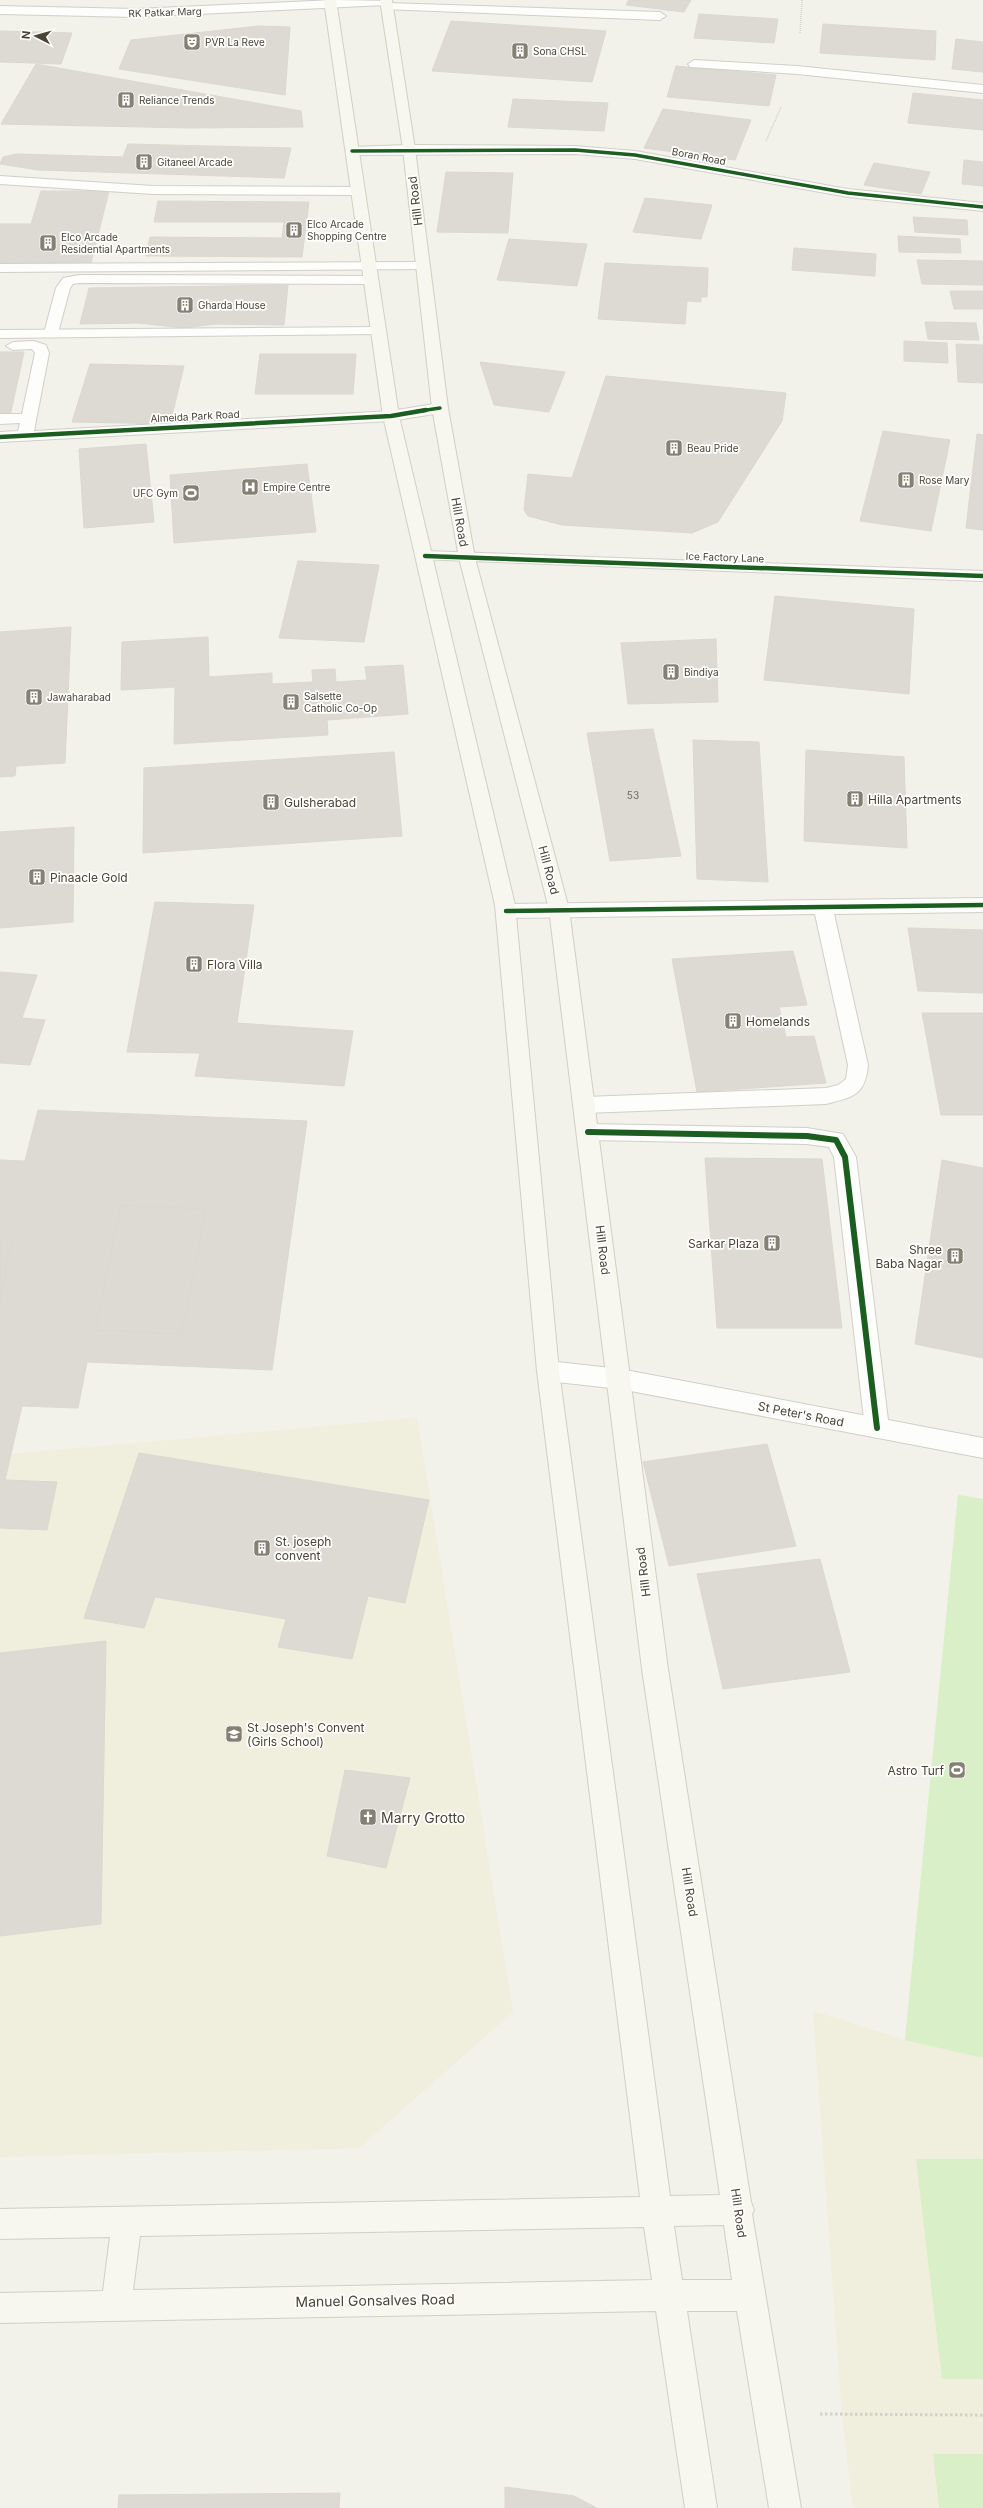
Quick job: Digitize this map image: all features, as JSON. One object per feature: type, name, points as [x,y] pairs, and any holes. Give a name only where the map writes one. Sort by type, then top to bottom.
[{"type":"main road","points":[[330,2],[391,416],[425,556],[506,911],[548,1371],[657,2214],[701,2508]]},
{"type":"main road","name":"Hill Road","points":[[386,2],[409,149],[440,408],[467,558],[559,909],[620,1379],[655,1669],[739,2210],[750,2296],[785,2508]]},
{"type":"main road","points":[[1,2229],[126,2222],[657,2214],[739,2210]]},
{"type":"main road","points":[[116,2305],[126,2222]]},
{"type":"main road","name":"Manuel Gonsalves Road","points":[[0,2308],[669,2295],[750,2296]]},
{"type":"street","name":"RK Patkar Marg","points":[[0,10],[136,13],[330,2],[386,2],[660,16]]},
{"type":"street","points":[[694,64],[797,70],[983,89]]},
{"type":"street","name":"Boran Road","points":[[352,150],[575,150],[635,155],[848,193],[983,207]]},
{"type":"street","points":[[0,180],[153,190],[358,191]]},
{"type":"street","points":[[51,333],[63,288],[68,281],[79,279],[370,274],[423,266]]},
{"type":"street","points":[[0,268],[370,274]]},
{"type":"street","points":[[0,334],[379,331]]},
{"type":"street","points":[[0,346],[34,345],[41,348],[42,352],[25,435]]},
{"type":"street","name":"Almeida Park Road","points":[[0,436],[391,416],[440,408]]},
{"type":"street","points":[[0,419],[29,418]]},
{"type":"street","name":"Ice Factory Lane","points":[[425,556],[983,576]]},
{"type":"street","points":[[506,911],[559,909],[983,905]]},
{"type":"street","points":[[585,1105],[826,1096],[845,1091],[856,1082],[858,1065],[823,906]]},
{"type":"street","points":[[588,1132],[807,1136],[836,1140],[845,1157],[877,1428]]},
{"type":"street","name":"St Peter's Road","points":[[548,1371],[620,1379],[983,1448]]},
{"type":"path","points":[[770,2416],[842,2414],[983,2415]]},
{"type":"shaded area","name":"St Joseph's Convent (Girls School)","points":[[417,1418],[513,2012],[359,2148],[0,2157],[0,1455]]},
{"type":"shaded area","points":[[958,1495],[983,1499],[983,2508],[853,2508],[842,2414],[813,2011],[905,2040]]},
{"type":"green space","name":"Astro Turf","points":[[958,1495],[983,1499],[983,2058],[905,2040]]},
{"type":"green space","points":[[916,2159],[983,2159],[983,2379],[942,2379]]},
{"type":"green space","points":[[933,2454],[983,2454],[983,2508],[939,2508]]},
{"type":"building","points":[[629,0],[691,0],[684,12],[626,5]]},
{"type":"building","points":[[699,14],[778,19],[774,43],[694,38]]},
{"type":"building","name":"Sona CHSL","points":[[451,21],[606,31],[592,82],[432,71]]},
{"type":"building","points":[[823,24],[936,31],[935,60],[820,53]]},
{"type":"building","points":[[259,26],[290,27],[285,95],[119,69],[131,40]]},
{"type":"building","points":[[0,31],[72,33],[61,64],[0,62]]},
{"type":"building","points":[[956,39],[983,42],[983,72],[952,69]]},
{"type":"building","name":"Reliance Trends","points":[[36,64],[301,111],[303,127],[191,128],[1,124]]},
{"type":"building","points":[[676,66],[776,75],[769,106],[667,97]]},
{"type":"building","points":[[913,93],[983,100],[983,130],[908,123]]},
{"type":"building","points":[[513,99],[608,103],[604,131],[508,127]]},
{"type":"building","points":[[663,109],[751,120],[735,160],[644,148]]},
{"type":"building","name":"Gitaneel Arcade","points":[[128,144],[291,148],[284,178],[38,170],[0,164],[3,157],[16,154],[123,157]]},
{"type":"building","points":[[964,160],[983,162],[983,186],[962,184]]},
{"type":"building","points":[[874,163],[930,172],[921,194],[864,185]]},
{"type":"building","points":[[446,172],[513,173],[508,233],[437,232]]},
{"type":"building","name":"Elco Arcade Residential Apartments","points":[[41,191],[109,191],[91,263],[0,263],[0,224],[31,224]]},
{"type":"building","points":[[645,198],[712,205],[701,239],[633,232]]},
{"type":"building","name":"Elco Arcade Shopping Centre","points":[[158,201],[309,202],[302,257],[146,256],[150,237],[282,238],[284,222],[154,222]]},
{"type":"building","points":[[913,217],[967,220],[968,235],[915,232]]},
{"type":"building","points":[[898,236],[960,239],[961,253],[899,252]]},
{"type":"building","points":[[509,239],[587,244],[577,286],[497,280]]},
{"type":"building","points":[[794,248],[876,254],[875,276],[792,270]]},
{"type":"building","points":[[917,260],[983,261],[983,285],[922,284]]},
{"type":"building","points":[[605,263],[708,268],[707,297],[701,297],[701,302],[687,301],[685,324],[598,319]]},
{"type":"building","name":"Gharda House","points":[[288,285],[284,325],[216,324],[184,328],[138,323],[80,324],[89,288]]},
{"type":"building","points":[[950,291],[983,291],[983,309],[954,309]]},
{"type":"building","points":[[925,322],[976,323],[979,340],[928,339]]},
{"type":"building","points":[[904,341],[947,343],[948,363],[904,361]]},
{"type":"building","points":[[956,344],[983,345],[983,383],[958,382]]},
{"type":"building","points":[[0,352],[24,352],[10,416],[0,416]]},
{"type":"building","points":[[260,354],[356,354],[353,394],[255,394]]},
{"type":"building","points":[[480,362],[565,372],[549,412],[494,405]]},
{"type":"building","points":[[90,364],[184,366],[170,424],[72,422]]},
{"type":"building","name":"Beau Pride","points":[[606,376],[786,393],[782,421],[718,522],[692,533],[562,525],[528,516],[524,510],[528,474],[572,478]]},
{"type":"building","name":"Rose Mary","points":[[883,431],[950,440],[931,531],[860,521]]},
{"type":"building","points":[[977,434],[983,435],[983,530],[966,528]]},
{"type":"building","points":[[146,444],[154,522],[84,528],[79,449]]},
{"type":"building","points":[[307,464],[316,532],[174,543],[170,475]]},
{"type":"building","points":[[298,561],[379,565],[364,642],[279,638]]},
{"type":"building","points":[[775,596],[914,609],[909,694],[764,680]]},
{"type":"building","name":"Jawaharabad","points":[[71,627],[65,763],[16,766],[15,776],[0,777],[0,632]]},
{"type":"building","name":"Salsette Catholic Co-Op","points":[[208,637],[209,677],[272,673],[272,684],[313,682],[312,670],[335,669],[336,682],[367,680],[365,667],[403,665],[408,714],[327,720],[328,735],[174,744],[175,687],[121,690],[122,642]]},
{"type":"building","name":"Bindiya","points":[[716,639],[718,702],[628,704],[621,643]]},
{"type":"building","points":[[653,729],[681,856],[610,861],[587,733]]},
{"type":"building","points":[[693,740],[759,742],[768,882],[697,879]]},
{"type":"building","name":"Hilla Apartments","points":[[806,750],[904,757],[907,848],[804,841]]},
{"type":"building","name":"Gulsherabad","points":[[394,752],[402,836],[143,853],[144,768]]},
{"type":"building","name":"Pinaacle Gold","points":[[74,827],[73,922],[0,928],[0,832]]},
{"type":"building","name":"Flora Villa","points":[[155,902],[254,905],[237,1023],[353,1031],[344,1086],[195,1076],[200,1053],[127,1052]]},
{"type":"building","points":[[908,928],[983,930],[983,993],[918,991]]},
{"type":"building","name":"Homelands","points":[[793,951],[807,1005],[779,1007],[786,1037],[814,1036],[826,1083],[697,1092],[672,959]]},
{"type":"building","points":[[0,972],[37,975],[22,1018],[45,1020],[30,1065],[0,1063]]},
{"type":"building","points":[[922,1013],[983,1013],[983,1115],[941,1115]]},
{"type":"building","points":[[38,1110],[307,1121],[272,1370],[87,1362],[78,1408],[22,1406],[5,1480],[57,1482],[47,1530],[0,1528],[0,1160],[25,1161]]},
{"type":"building","name":"Sarkar Plaza","points":[[705,1158],[822,1159],[842,1328],[717,1328]]},
{"type":"building","name":"Shree Baba Nagar","points":[[942,1160],[983,1168],[983,1358],[915,1344]]},
{"type":"building","points":[[121,1205],[206,1209],[182,1334],[95,1330]]},
{"type":"building","points":[[0,1238],[12,1238],[0,1301]]},
{"type":"building","points":[[767,1444],[796,1546],[669,1566],[643,1462]]},
{"type":"building","name":"St. joseph convent","points":[[139,1453],[429,1500],[405,1603],[368,1596],[352,1659],[278,1647],[286,1619],[155,1597],[144,1628],[84,1618]]},
{"type":"building","points":[[820,1559],[850,1672],[723,1689],[697,1574]]},
{"type":"building","points":[[106,1641],[101,1924],[0,1936],[0,1653]]},
{"type":"building","name":"Marry Grotto","points":[[345,1770],[410,1778],[386,1868],[327,1856]]},
{"type":"building","points":[[505,2487],[574,2496],[597,2508],[505,2508]]},
{"type":"building","points":[[340,2493],[339,2508],[118,2508],[119,2495]]},
{"type":"cycle path","points":[[352,151],[409,149],[575,150],[635,155],[848,193],[983,207]]},
{"type":"cycle path","points":[[0,437],[391,416],[440,408]]},
{"type":"cycle path","points":[[425,556],[983,576]]},
{"type":"cycle path","points":[[506,911],[983,905]]},
{"type":"cycle path","points":[[588,1132],[807,1136],[836,1140],[845,1157],[877,1428]]},
{"type":"place","name":"PVR La Reve","points":[[192,42]]},
{"type":"place","name":"Sona CHSL","points":[[520,51]]},
{"type":"place","name":"Reliance Trends","points":[[126,100]]},
{"type":"place","name":"Gitaneel Arcade","points":[[144,162]]},
{"type":"place","name":"Elco Arcade Shopping Centre","points":[[294,230]]},
{"type":"place","name":"Elco Arcade Residential Apartments","points":[[48,243]]},
{"type":"place","name":"Gharda House","points":[[185,305]]},
{"type":"place","name":"Beau Pride","points":[[674,448]]},
{"type":"place","name":"Rose Mary","points":[[906,480]]},
{"type":"place","name":"Empire Centre","points":[[250,487]]},
{"type":"place","name":"UFC Gym","points":[[191,493]]},
{"type":"place","name":"Bindiya","points":[[671,672]]},
{"type":"place","name":"Jawaharabad","points":[[34,697]]},
{"type":"place","name":"Salsette Catholic Co-Op","points":[[291,702]]},
{"type":"place","name":"Hilla Apartments","points":[[855,799]]},
{"type":"place","name":"Gulsherabad","points":[[271,802]]},
{"type":"place","name":"Pinaacle Gold","points":[[37,877]]},
{"type":"place","name":"Flora Villa","points":[[194,964]]},
{"type":"place","name":"Homelands","points":[[733,1021]]},
{"type":"place","name":"Sarkar Plaza","points":[[772,1243]]},
{"type":"place","name":"Shree Baba Nagar","points":[[955,1256]]},
{"type":"place","name":"St. joseph convent","points":[[262,1548]]},
{"type":"place","name":"St Joseph's Convent (Girls School)","points":[[234,1734]]},
{"type":"place","name":"Astro Turf","points":[[957,1770]]},
{"type":"place","name":"Marry Grotto","points":[[368,1817]]}]
